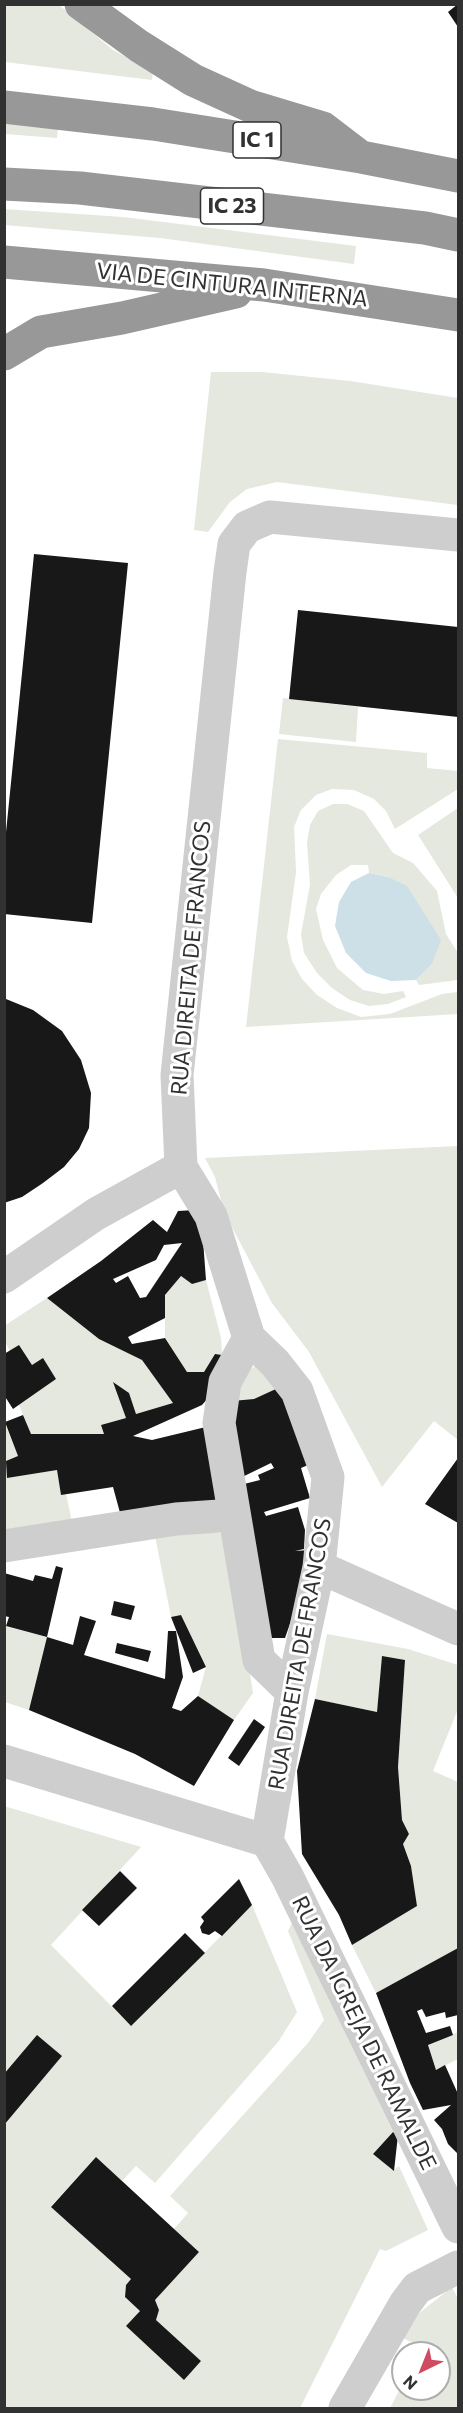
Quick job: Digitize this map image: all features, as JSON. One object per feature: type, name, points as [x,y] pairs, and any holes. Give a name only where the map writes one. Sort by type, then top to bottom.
[{"type":"highway","points":[[81,4],[139,46],[193,80],[250,106],[323,128],[361,157]]},
{"type":"highway","name":"IC 1","points":[[4,107],[153,124],[361,157],[459,176]]},
{"type":"highway","name":"IC 23","points":[[4,184],[80,188],[425,228],[459,235]]},
{"type":"highway","name":"VIA DE CINTURA INTERNA","points":[[4,262],[264,285],[459,315]]},
{"type":"highway","points":[[4,354],[41,332],[122,318],[264,285]]},
{"type":"street","name":"RUA DIREITA DE FRANCOS","points":[[267,1841],[292,1692],[320,1567],[328,1477],[297,1391],[275,1363],[249,1338],[211,1216],[181,1167],[177,1076],[234,544],[247,527],[270,517],[459,535]]},
{"type":"street","points":[[4,1277],[96,1214],[181,1167]]},
{"type":"street","points":[[249,1338],[225,1382],[219,1423],[259,1660],[292,1692]]},
{"type":"street","points":[[4,1546],[176,1519],[234,1515]]},
{"type":"street","points":[[320,1567],[459,1629]]},
{"type":"street","points":[[4,1761],[267,1841]]},
{"type":"street","name":"RUA DA IGREJA DE RAMALDE","points":[[267,1841],[287,1876],[459,2227]]},
{"type":"street","points":[[345,2409],[405,2304],[417,2288],[459,2267]]},
{"type":"shaded area","points":[[5,5],[59,5],[113,50],[153,71],[152,80],[5,62]]},
{"type":"shaded area","points":[[4,122],[58,129],[57,138],[5,134]]},
{"type":"shaded area","points":[[4,209],[123,217],[356,246],[354,264],[160,238],[5,225]]},
{"type":"shaded area","points":[[211,372],[262,372],[350,381],[458,398],[458,505],[277,482],[247,489],[230,502],[208,532],[194,530]]},
{"type":"shaded area","points":[[283,698],[358,707],[356,742],[279,734]]},
{"type":"shaded area","points":[[278,739],[427,753],[427,768],[458,771],[458,789],[395,829],[386,811],[374,799],[354,790],[332,789],[316,795],[301,810],[294,827],[296,872],[287,937],[292,961],[302,979],[317,995],[337,1008],[361,1017],[390,1014],[442,994],[458,992],[458,1014],[246,1027]]},
{"type":"shaded area","points":[[333,804],[347,804],[364,811],[393,853],[413,863],[437,891],[446,934],[458,953],[458,980],[419,985],[416,980],[432,964],[388,877],[369,873],[368,865],[351,865],[336,875],[321,894],[316,909],[323,940],[337,968],[363,990],[384,994],[403,991],[406,997],[388,1004],[369,1006],[350,1000],[332,988],[317,973],[304,953],[301,934],[310,885],[307,843],[310,825],[318,811]]},
{"type":"shaded area","points":[[458,808],[458,898],[418,835]]},
{"type":"shaded area","points":[[369,873],[388,877],[407,886],[441,940],[432,964],[416,980],[391,981],[366,973],[346,953],[335,926],[339,902],[351,882]]},
{"type":"shaded area","points":[[458,1146],[458,1440],[434,1421],[382,1487],[309,1352],[272,1303],[224,1212],[215,1177],[205,1158]]},
{"type":"shaded area","points":[[181,1276],[192,1284],[206,1280],[221,1338],[222,1355],[215,1354],[204,1372],[187,1372],[165,1338],[165,1295]]},
{"type":"shaded area","points":[[47,1298],[99,1339],[142,1360],[173,1403],[136,1414],[129,1394],[114,1382],[126,1418],[101,1425],[104,1434],[31,1434],[19,1405],[56,1379],[43,1359],[32,1365],[19,1345],[10,1351],[5,1342],[4,1326]]},
{"type":"shaded area","points":[[255,1366],[278,1388],[254,1399],[232,1401],[241,1376]]},
{"type":"shaded area","points":[[4,1421],[18,1456],[7,1478],[57,1470],[61,1495],[66,1494],[73,1526],[5,1536]]},
{"type":"shaded area","points":[[192,1530],[228,1534],[253,1693],[234,1720],[198,1696],[206,1667],[181,1615],[171,1617],[154,1531]]},
{"type":"shaded area","points":[[4,1626],[47,1637],[29,1710],[5,1702]]},
{"type":"shaded area","points":[[327,1634],[408,1649],[458,1665],[458,1709],[433,1771],[458,1782],[458,1948],[376,1993],[352,1945],[417,1906],[411,1866],[403,1844],[409,1834],[402,1820],[398,1767],[405,1660],[382,1657],[377,1712],[315,1699]]},
{"type":"shaded area","points":[[4,1806],[141,1847],[51,1945],[131,2026],[252,1905],[297,2012],[278,2042],[155,2183],[136,2166],[122,2181],[96,2157],[51,2206],[131,2279],[126,2285],[125,2297],[140,2311],[126,2326],[184,2380],[201,2361],[156,2320],[159,2310],[155,2300],[199,2252],[174,2229],[188,2213],[170,2196],[308,2043],[324,2020],[288,1931],[292,1923],[393,2132],[373,2154],[394,2170],[399,2166],[428,2230],[386,2251],[380,2249],[300,2408],[5,2408]]},
{"type":"shaded area","points":[[458,2032],[458,2059],[436,2070],[428,2045]]},
{"type":"shaded area","points":[[452,2287],[458,2299],[458,2408],[390,2408],[394,2401],[451,2401],[451,2341],[409,2341],[401,2337],[418,2314]]},
{"type":"building","points":[[458,4],[458,27],[448,12]]},
{"type":"building","points":[[34,554],[128,563],[92,923],[4,914],[4,852]]},
{"type":"building","points":[[298,610],[458,627],[458,717],[289,699]]},
{"type":"building","points":[[6,999],[33,1010],[62,1031],[81,1060],[91,1093],[89,1128],[79,1149],[64,1167],[43,1183],[22,1197],[4,1203]]},
{"type":"building","points":[[195,1210],[203,1240],[206,1280],[192,1284],[181,1276],[165,1295],[165,1318],[128,1337],[132,1344],[165,1338],[187,1372],[204,1372],[215,1354],[222,1355],[217,1388],[202,1405],[133,1436],[152,1440],[210,1426],[227,1501],[122,1520],[113,1487],[61,1495],[57,1470],[7,1478],[6,1461],[18,1456],[5,1422],[23,1415],[31,1434],[104,1434],[101,1425],[126,1418],[113,1382],[129,1393],[136,1414],[173,1403],[142,1360],[99,1339],[47,1298],[101,1261],[153,1220],[167,1232],[178,1211]],"holes":[[[182,1243],[146,1297],[140,1298],[128,1276],[116,1283],[113,1279],[156,1260],[164,1245]]]},
{"type":"building","points":[[19,1345],[32,1365],[43,1358],[56,1379],[13,1409],[4,1395],[4,1354]]},
{"type":"building","points":[[278,1388],[315,1462],[301,1468],[310,1498],[264,1512],[266,1516],[298,1507],[305,1530],[304,1549],[295,1551],[310,1550],[300,1595],[285,1638],[269,1638],[236,1486],[260,1480],[258,1475],[274,1468],[271,1463],[234,1481],[232,1401],[254,1399]]},
{"type":"building","points":[[458,1458],[458,1523],[425,1504]]},
{"type":"building","points":[[56,1566],[63,1568],[47,1637],[6,1626],[9,1617],[4,1616],[4,1573],[33,1581],[35,1575],[52,1579]]},
{"type":"building","points":[[114,1601],[135,1606],[131,1620],[111,1615]]},
{"type":"building","points":[[181,1615],[206,1667],[193,1673],[171,1617]]},
{"type":"building","points":[[80,1616],[96,1621],[84,1655],[165,1679],[168,1631],[176,1631],[183,1677],[172,1708],[181,1711],[198,1696],[234,1720],[194,1786],[135,1754],[29,1710],[47,1637],[73,1645]]},
{"type":"building","points":[[117,1643],[151,1651],[148,1662],[115,1653]]},
{"type":"building","points":[[382,1656],[405,1660],[398,1767],[402,1820],[409,1834],[403,1844],[411,1866],[417,1906],[352,1945],[339,1915],[302,1854],[297,1771],[315,1699],[377,1712]]},
{"type":"building","points":[[254,1719],[265,1727],[239,1766],[228,1758]]},
{"type":"building","points":[[120,1871],[137,1888],[99,1926],[82,1910]]},
{"type":"building","points":[[239,1879],[252,1905],[222,1936],[215,1931],[209,1935],[202,1933],[200,1927],[204,1921],[201,1917]]},
{"type":"building","points":[[185,1933],[205,1953],[131,2026],[112,2006]]},
{"type":"building","points":[[458,1948],[458,2015],[446,2018],[445,2012],[426,2017],[422,2009],[417,2011],[426,2033],[450,2026],[453,2035],[428,2045],[436,2070],[445,2065],[458,2094],[458,2154],[448,2144],[442,2129],[434,2120],[451,2105],[423,2110],[410,2083],[376,1993]]},
{"type":"building","points":[[37,2035],[62,2056],[4,2125],[4,2074]]},
{"type":"building","points":[[393,2132],[398,2135],[394,2171],[373,2154]]},
{"type":"building","points":[[96,2157],[199,2252],[155,2300],[159,2310],[156,2320],[201,2361],[184,2380],[126,2326],[140,2311],[125,2297],[126,2285],[131,2279],[51,2207]]}]
